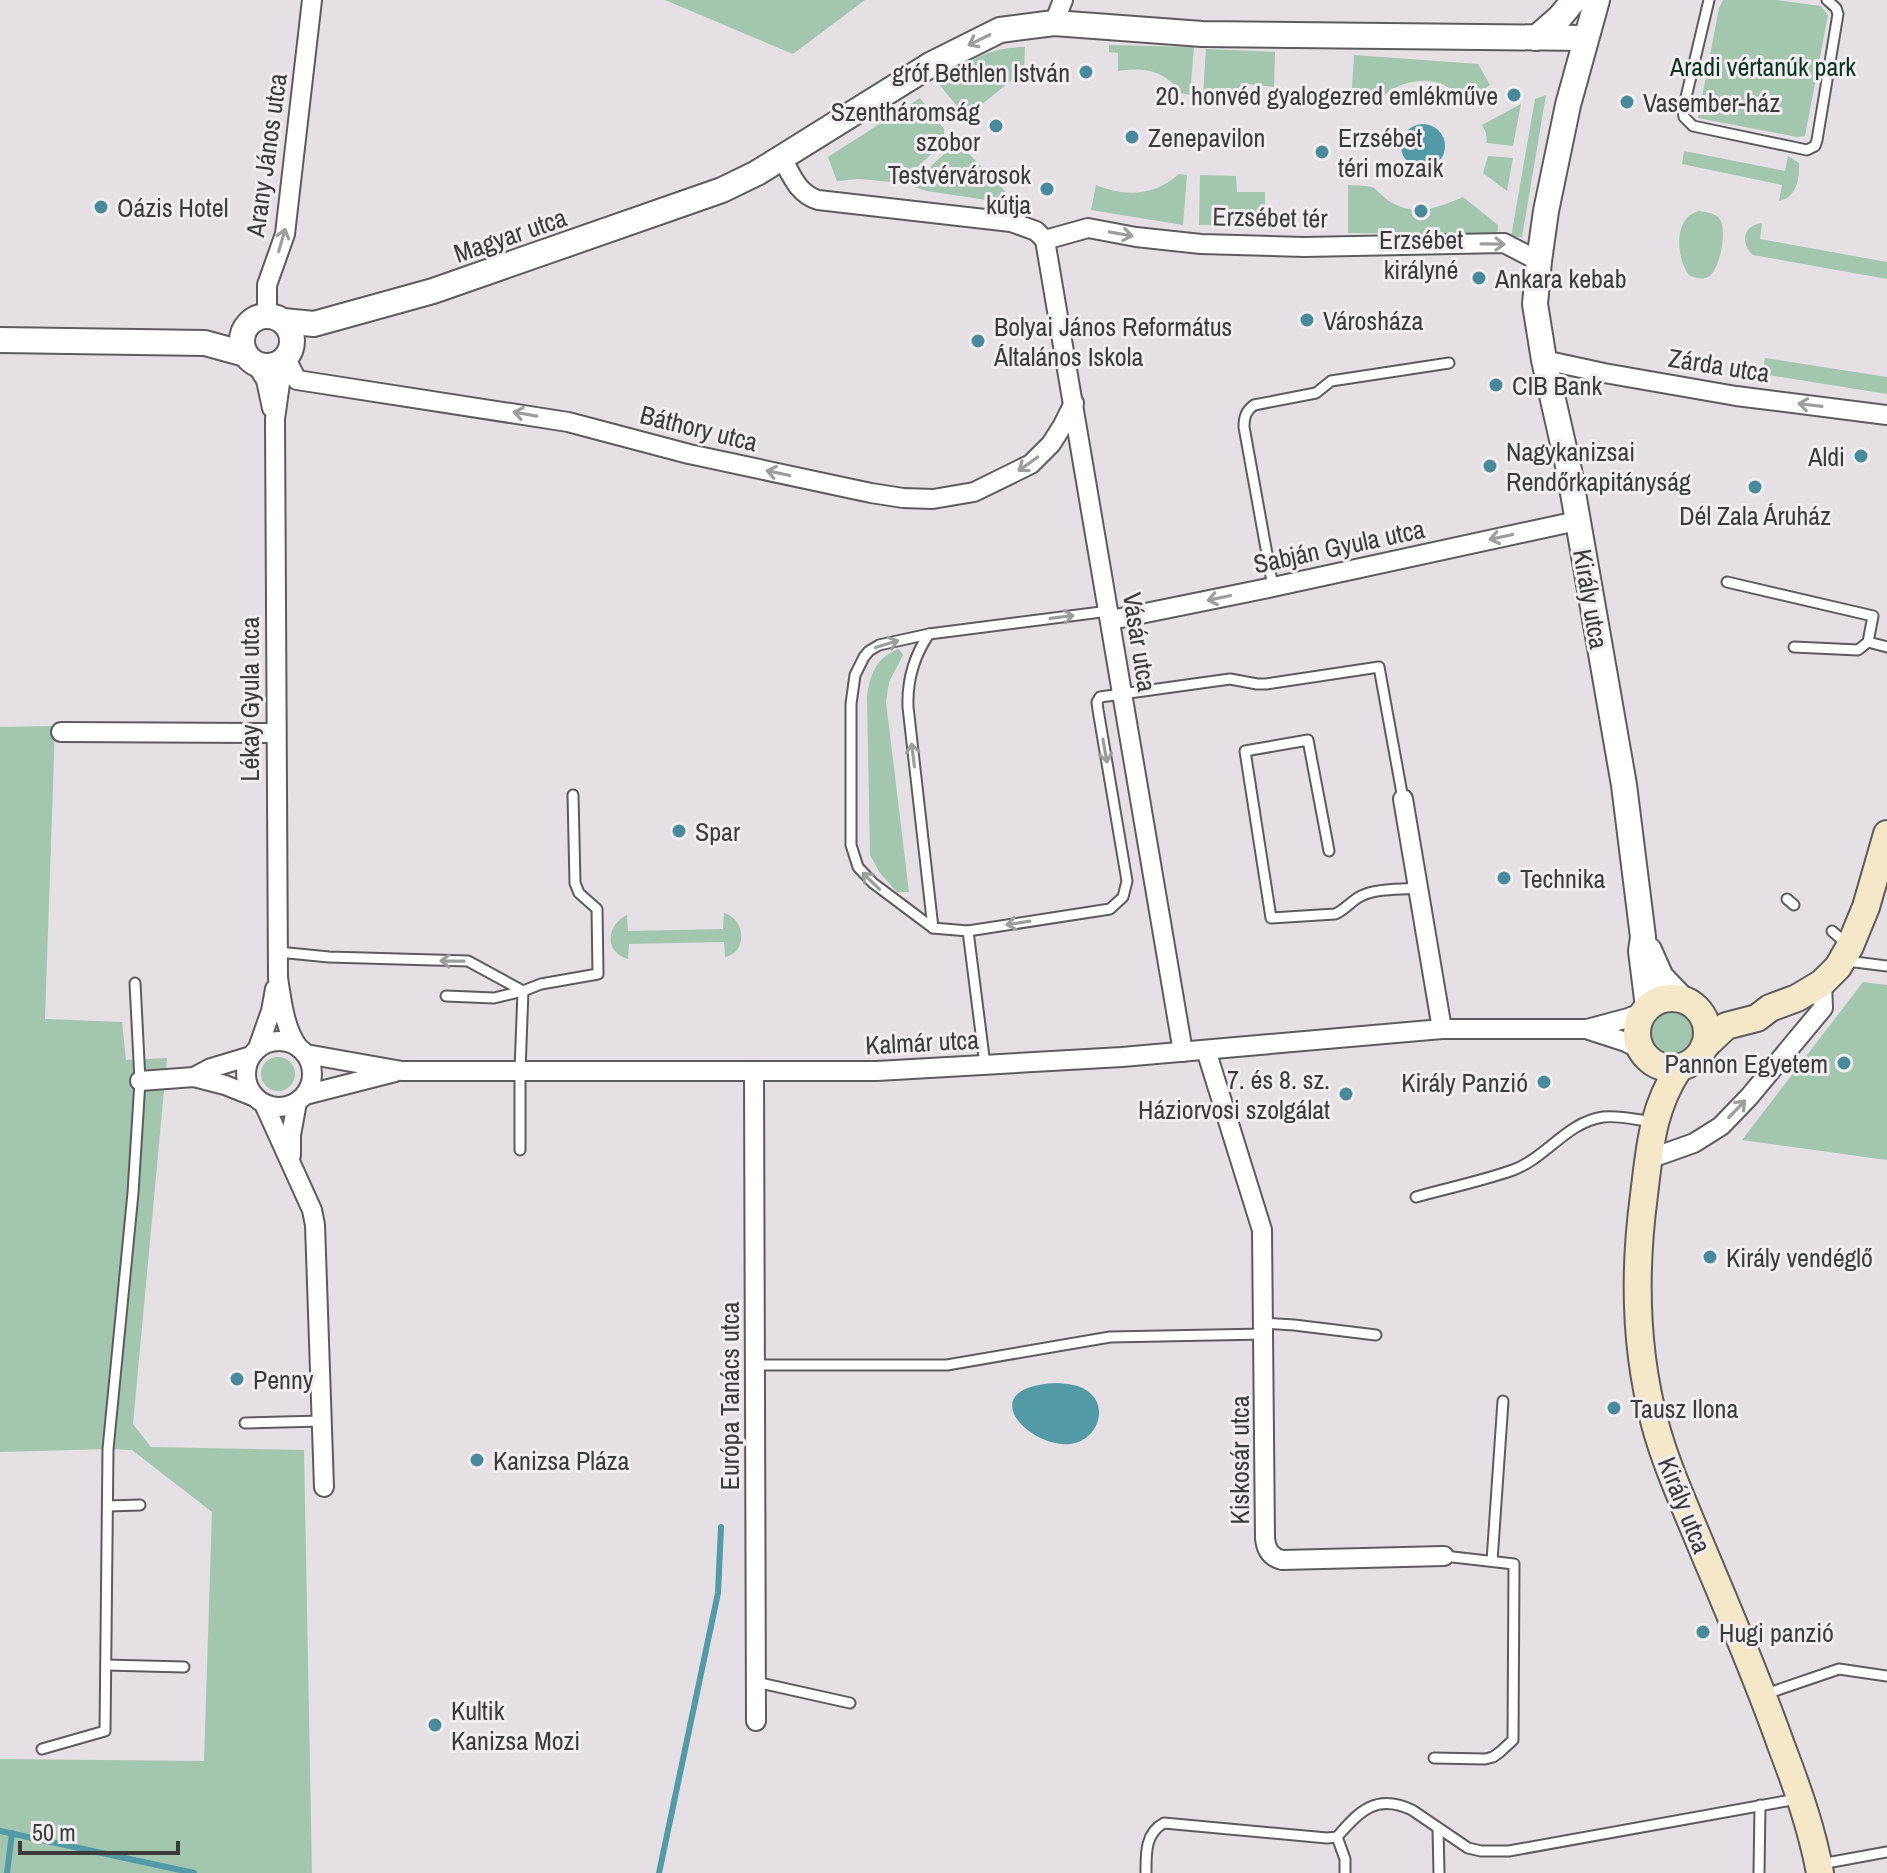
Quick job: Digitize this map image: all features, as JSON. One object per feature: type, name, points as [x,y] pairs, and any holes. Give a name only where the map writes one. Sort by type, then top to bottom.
[{"type":"main road","points":[[1770,1008],[1711,1008],[1664,998],[1646,1010],[1638,1022],[1637,1033],[1644,1054],[1662,1067],[1679,1068],[1694,1061],[1726,1026],[1757,1018],[1770,1008],[1797,998],[1822,983],[1880,882],[1887,834]]},
{"type":"main road","points":[[1691,1005],[1707,1029],[1704,1047]]},
{"type":"main road","name":"Király utca","points":[[1644,1054],[1661,1155],[1639,1243],[1638,1306],[1649,1402],[1671,1473],[1763,1695],[1801,1799],[1819,1869]]},
{"type":"main road","name":"Király utca","points":[[1654,1121],[1679,1068]]},
{"type":"street","name":"Arany János utca","points":[[276,338],[267,285],[285,234],[312,0]]},
{"type":"street","points":[[1054,23],[1063,0]]},
{"type":"street","points":[[1536,38],[1574,0]]},
{"type":"street","points":[[1539,261],[1546,211],[1575,78],[1597,0]]},
{"type":"street","points":[[1045,240],[1036,231],[1011,222],[818,200],[800,190],[782,158],[932,64],[1000,30],[1054,23],[1202,34],[1585,38]]},
{"type":"street","name":"Magyar utca","points":[[0,340],[211,343],[276,338],[314,324],[433,291],[722,190],[782,158]]},
{"type":"street","name":"Erzsébet tér","points":[[1045,240],[1088,228],[1174,241],[1230,245],[1304,247],[1504,243],[1539,261]]},
{"type":"street","name":"Vásár utca","points":[[1045,240],[1183,1052]]},
{"type":"street","name":"Király utca","points":[[1539,261],[1535,304],[1544,360],[1569,470],[1624,785],[1643,937],[1641,951],[1646,1010]]},
{"type":"street","points":[[275,419],[266,380],[250,359],[242,340],[276,338]]},
{"type":"street","points":[[250,359],[264,367],[272,367],[276,338]]},
{"type":"street","points":[[275,419],[276,338]]},
{"type":"street","name":"Báthory utca","points":[[276,338],[297,380],[568,422],[689,454],[903,498],[933,499],[974,492],[1031,464],[1051,444],[1074,403]]},
{"type":"street","name":"Magyar utca","points":[[211,343],[250,359]]},
{"type":"street","name":"Zárda utca","points":[[1544,360],[1736,396],[1887,415]]},
{"type":"street","name":"Lékay Gyula utca","points":[[275,419],[278,978]]},
{"type":"street","name":"Sabján Gyula utca","points":[[1110,616],[1273,587],[1577,521]]},
{"type":"street","points":[[61,732],[275,733]]},
{"type":"street","points":[[1403,799],[1442,1029]]},
{"type":"street","name":"Király utca","points":[[1643,937],[1661,977],[1691,1005]]},
{"type":"street","points":[[278,978],[290,1036],[302,1050],[312,1074],[310,1085],[301,1098],[291,1135],[292,1166]]},
{"type":"street","points":[[278,978],[271,1011],[247,1066],[246,1077],[292,1166],[312,1210],[315,1225],[324,1487]]},
{"type":"street","points":[[1661,1155],[1708,1136],[1749,1097],[1823,1008],[1822,983]]},
{"type":"street","name":"Kalmár utca","points":[[302,1050],[402,1071],[877,1071],[1183,1052],[1442,1029],[1587,1029],[1646,1010]]},
{"type":"street","name":"Kalmár utca","points":[[1587,1029],[1607,1034],[1644,1054]]},
{"type":"street","points":[[194,1077],[254,1052],[267,1043],[288,1042],[302,1050]]},
{"type":"street","points":[[1206,1050],[1262,1230],[1264,1328]]},
{"type":"street","name":"Kalmár utca","points":[[301,1098],[402,1071]]},
{"type":"street","name":"Európa Tanács utca","points":[[754,1072],[756,1721]]},
{"type":"street","points":[[140,1081],[194,1077],[225,1085],[275,1107],[286,1106],[301,1098]]},
{"type":"street","name":"Kiskosár utca","points":[[1264,1328],[1265,1538],[1269,1553],[1282,1560],[1444,1556]]},
{"type":"lane","points":[[1709,0],[1683,110],[1684,117],[1693,126],[1807,150],[1815,146],[1817,140],[1838,14],[1835,6],[1827,0]]},
{"type":"lane","points":[[1273,587],[1244,427],[1248,410],[1254,405],[1316,393],[1331,381],[1449,363]]},
{"type":"lane","points":[[1727,582],[1873,616],[1868,642],[1858,650],[1794,647]]},
{"type":"lane","points":[[1110,616],[929,634],[879,645],[864,657],[855,675],[851,704],[851,845],[858,867],[873,883],[933,928],[968,931],[1110,909],[1123,897],[1127,881],[1097,702],[1100,697],[1230,679],[1266,684],[1379,667],[1403,799]]},
{"type":"lane","points":[[929,634],[915,655],[907,693],[933,928]]},
{"type":"lane","points":[[1868,642],[1887,647]]},
{"type":"lane","points":[[1329,851],[1308,740],[1245,751],[1271,918],[1335,914],[1369,893],[1418,888]]},
{"type":"lane","points":[[446,996],[494,998],[541,984],[598,974],[597,909],[576,889],[573,872],[573,795]]},
{"type":"lane","points":[[968,931],[985,1065]]},
{"type":"lane","points":[[1841,946],[1887,966]]},
{"type":"lane","points":[[278,952],[404,963],[468,961],[523,991]]},
{"type":"lane","points":[[42,1749],[105,1731],[108,1449],[136,1165],[140,1081],[135,983]]},
{"type":"lane","points":[[520,1150],[523,991]]},
{"type":"lane","points":[[1416,1197],[1514,1170],[1593,1119],[1612,1116],[1654,1121]]},
{"type":"lane","points":[[755,1365],[947,1365],[1110,1337],[1264,1328],[1376,1335]]},
{"type":"lane","points":[[1492,1561],[1503,1401]]},
{"type":"lane","points":[[245,1423],[321,1421]]},
{"type":"lane","points":[[108,1506],[140,1505]]},
{"type":"lane","points":[[1434,1758],[1485,1759],[1493,1757],[1513,1740],[1514,1564],[1444,1556]]},
{"type":"lane","points":[[106,1665],[184,1667]]},
{"type":"lane","points":[[1763,1695],[1839,1669],[1887,1676]]},
{"type":"lane","points":[[756,1682],[850,1703]]},
{"type":"lane","points":[[1146,1873],[1150,1836],[1156,1827],[1164,1823],[1327,1838],[1337,1837],[1355,1816],[1381,1803],[1403,1806],[1468,1848],[1509,1851],[1801,1799]]},
{"type":"lane","points":[[1759,1873],[1760,1805]]},
{"type":"lane","points":[[1438,1829],[1439,1873]]},
{"type":"lane","points":[[1337,1837],[1345,1859],[1345,1873]]},
{"type":"lane","points":[[1819,1869],[1887,1852]]},
{"type":"green space","points":[[665,0],[865,0],[793,54]]},
{"type":"green space","name":"Aradi vértanúk park","points":[[1723,0],[1777,0],[1821,6],[1828,15],[1805,136],[1698,118]]},
{"type":"green space","points":[[1109,45],[1194,47],[1190,95],[1180,93],[1168,79],[1153,72],[1118,71],[1118,53],[1109,52]]},
{"type":"green space","points":[[1025,47],[1024,70],[970,114],[961,111],[938,83],[978,57]]},
{"type":"green space","points":[[1206,49],[1275,52],[1274,87],[1241,83],[1239,100],[1203,96]]},
{"type":"green space","points":[[1354,55],[1478,64],[1490,85],[1466,101],[1444,85],[1417,81],[1391,90],[1377,102],[1351,102]]},
{"type":"green space","points":[[1546,95],[1522,237],[1511,237],[1535,99]]},
{"type":"green space","points":[[920,98],[944,129],[944,140],[939,147],[902,181],[837,181],[828,157]]},
{"type":"green space","points":[[1521,104],[1513,146],[1487,143],[1482,125]]},
{"type":"green space","points":[[951,148],[964,149],[1008,194],[1009,199],[1000,202],[914,187],[913,182]]},
{"type":"green space","points":[[1684,151],[1785,171],[1788,156],[1799,163],[1798,181],[1793,192],[1779,201],[1782,185],[1682,164]]},
{"type":"green space","points":[[1488,156],[1513,158],[1507,191],[1483,173]]},
{"type":"green space","points":[[1179,174],[1187,175],[1183,225],[1091,210],[1096,185],[1129,193],[1139,192],[1160,187]]},
{"type":"green space","points":[[1200,175],[1236,176],[1237,192],[1265,192],[1265,225],[1199,225]]},
{"type":"green space","points":[[1348,185],[1374,188],[1398,206],[1417,210],[1463,197],[1498,225],[1497,234],[1348,233]]},
{"type":"green space","points":[[1699,211],[1718,217],[1723,238],[1712,273],[1708,277],[1696,278],[1689,275],[1681,259],[1679,239],[1685,221]]},
{"type":"green space","points":[[1762,223],[1760,239],[1887,262],[1887,279],[1753,255],[1746,245],[1747,231]]},
{"type":"green space","points":[[1765,358],[1887,377],[1887,394],[1762,374]]},
{"type":"green space","points":[[899,649],[903,655],[889,682],[886,702],[909,892],[897,892],[880,873],[870,855],[867,697],[870,681],[880,662]]},
{"type":"green space","points":[[55,726],[45,1019],[122,1022],[126,1060],[167,1058],[133,1424],[151,1447],[304,1450],[312,1873],[0,1873],[0,1759],[204,1761],[212,1512],[132,1450],[0,1452],[0,727]]},
{"type":"green space","points":[[724,913],[737,922],[741,936],[737,949],[725,957],[724,942],[629,944],[628,959],[620,956],[612,945],[615,925],[627,915],[628,931],[723,929]]},
{"type":"green space","name":"Pannon Egyetem","points":[[1863,982],[1887,985],[1887,1160],[1742,1140]]},
{"type":"green space","points":[[1672,1010],[1688,1016],[1694,1032],[1688,1048],[1672,1054],[1656,1048],[1650,1032],[1656,1016]]},
{"type":"green space","points":[[278,1057],[290,1062],[295,1074],[290,1086],[278,1091],[266,1086],[261,1074],[266,1062]]},
{"type":"water","points":[[1423,124],[1439,130],[1445,146],[1439,162],[1423,168],[1407,162],[1401,146],[1407,130]]},
{"type":"water","points":[[1056,1383],[1083,1388],[1098,1405],[1098,1422],[1094,1430],[1087,1437],[1070,1444],[1054,1443],[1038,1437],[1015,1416],[1012,1405],[1017,1395],[1031,1387]]},
{"type":"waterway","points":[[659,1873],[718,1593],[721,1527]]},
{"type":"waterway","points":[[0,1831],[194,1873]]},
{"type":"waterway","points":[[7,1873],[12,1833]]},
{"type":"place","name":"gróf Bethlen István","points":[[1086,72]]},
{"type":"place","name":"20. honvéd gyalogezred emlékműve","points":[[1514,95]]},
{"type":"place","name":"Vasember-ház","points":[[1627,102]]},
{"type":"place","name":"Szentháromság szobor","points":[[996,126]]},
{"type":"place","name":"Zenepavilon","points":[[1132,137]]},
{"type":"place","name":"Erzsébet téri mozaik","points":[[1322,152]]},
{"type":"place","name":"Testvérvárosok kútja","points":[[1047,189]]},
{"type":"place","name":"Oázis Hotel","points":[[101,207]]},
{"type":"place","name":"Erzsébet királyné","points":[[1421,211]]},
{"type":"place","name":"Ankara kebab","points":[[1479,278]]},
{"type":"place","name":"Városháza","points":[[1307,320]]},
{"type":"place","name":"Bolyai János Református Általános Iskola","points":[[978,341]]},
{"type":"place","name":"CIB Bank","points":[[1496,385]]},
{"type":"place","name":"Aldi","points":[[1861,456]]},
{"type":"place","name":"Nagykanizsai Rendőrkapitányság","points":[[1490,466]]},
{"type":"place","name":"Dél Zala Áruház","points":[[1755,487]]},
{"type":"place","name":"Spar","points":[[679,831]]},
{"type":"place","name":"Technika","points":[[1504,878]]},
{"type":"place","name":"Pannon Egyetem","points":[[1844,1063]]},
{"type":"place","name":"Király Panzió","points":[[1544,1082]]},
{"type":"place","name":"7. és 8. sz. Háziorvosi szolgálat","points":[[1346,1094]]},
{"type":"place","name":"Király vendéglő","points":[[1710,1257]]},
{"type":"place","name":"Penny","points":[[237,1379]]},
{"type":"place","name":"Tausz Ilona","points":[[1614,1408]]},
{"type":"place","name":"Kanizsa Pláza","points":[[477,1460]]},
{"type":"place","name":"Hugi panzió","points":[[1703,1632]]},
{"type":"place","name":"Kultik Kanizsa Mozi","points":[[435,1725]]}]
